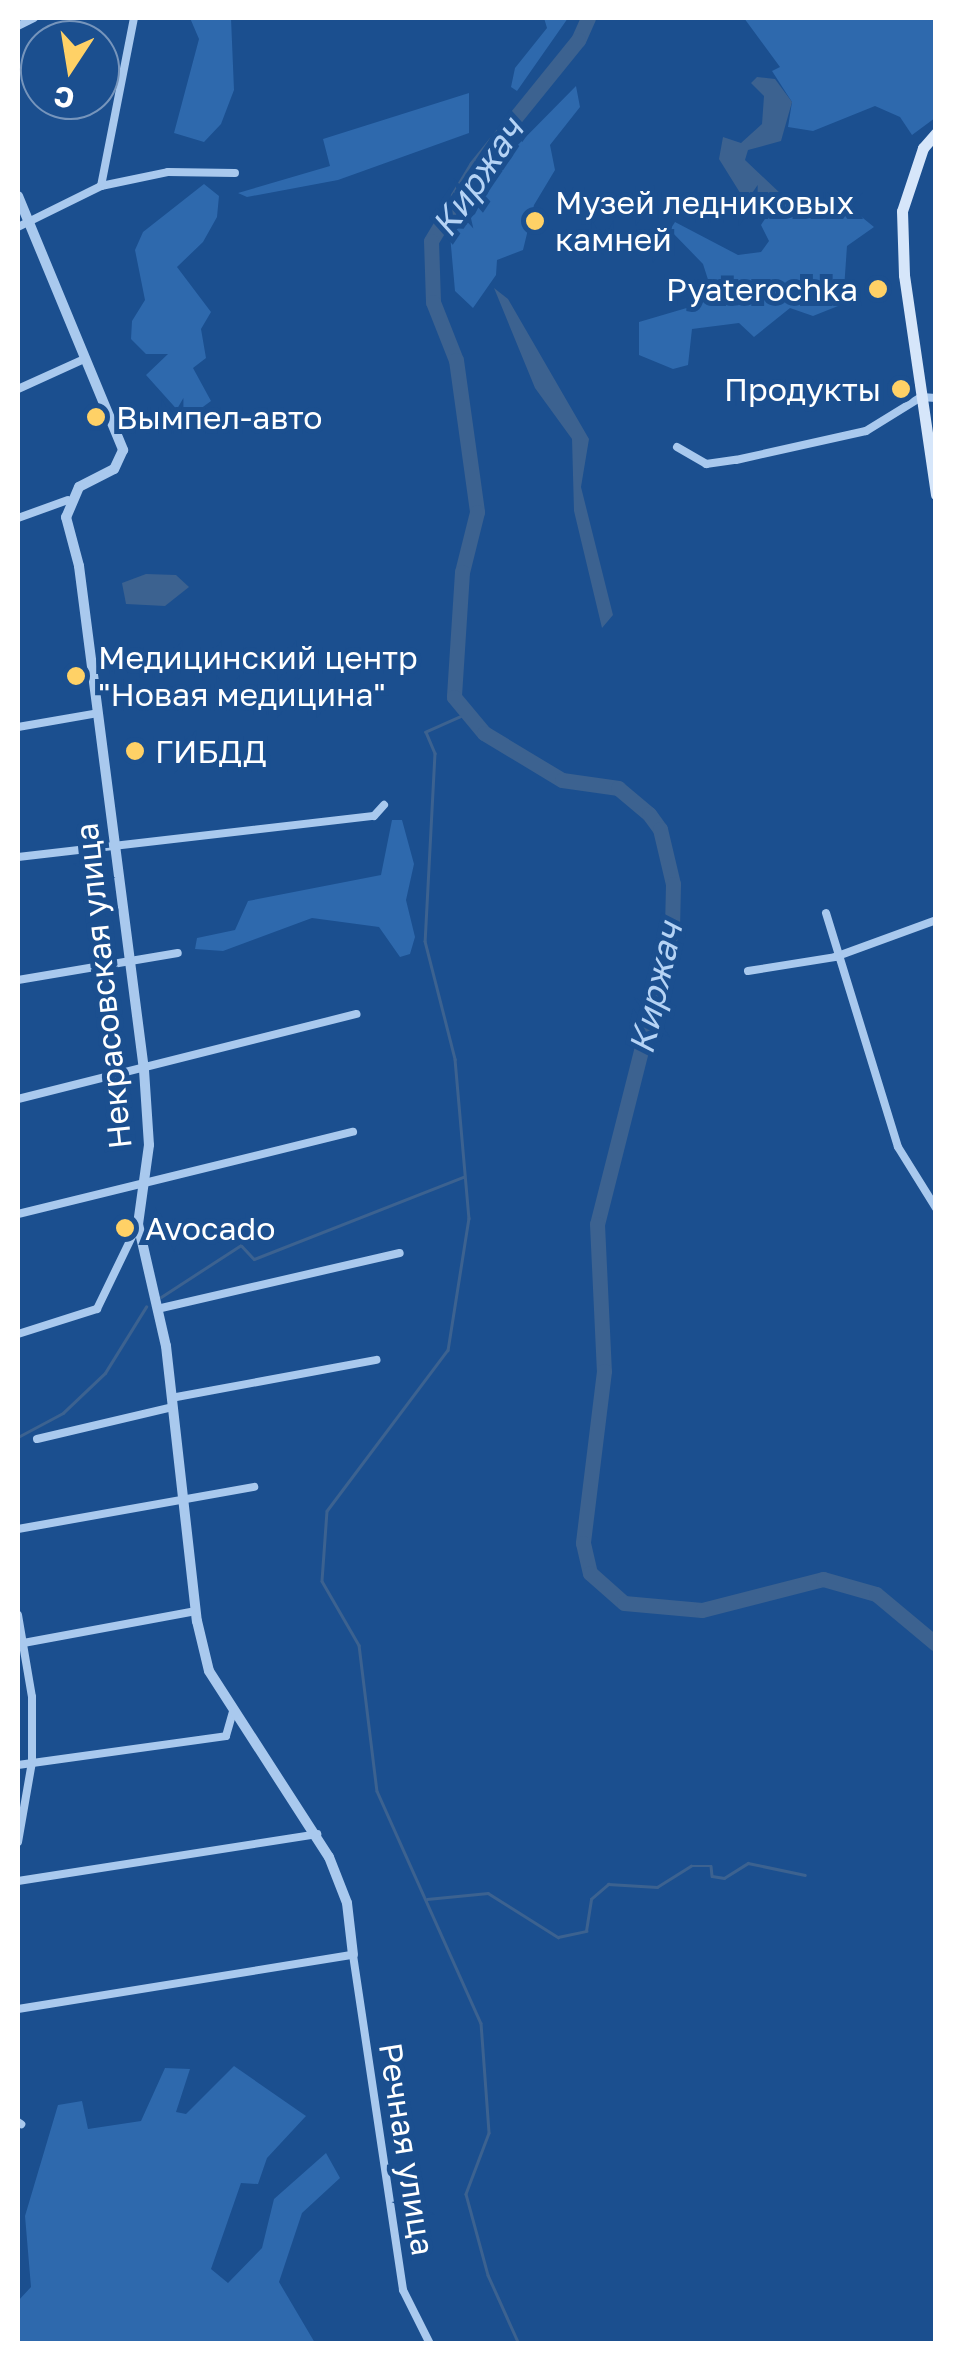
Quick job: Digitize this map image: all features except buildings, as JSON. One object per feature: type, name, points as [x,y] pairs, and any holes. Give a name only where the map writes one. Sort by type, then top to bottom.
[{"type":"main road","points":[[936,133],[923,148],[902,211],[921,398],[936,495]]},
{"type":"street","points":[[18,26],[34,18]]},
{"type":"street","points":[[101,186],[134,18]]},
{"type":"street","points":[[18,227],[101,186],[168,172],[235,173]]},
{"type":"street","points":[[18,196],[82,360],[124,450],[114,468],[68,500],[18,518]]},
{"type":"street","points":[[18,389],[82,360]]},
{"type":"street","points":[[677,447],[706,464],[736,460],[866,431],[921,398],[936,398]]},
{"type":"street","name":"Некрасовская улица","points":[[68,500],[144,1070],[147,1178],[138,1224],[172,1402],[196,1611],[208,1671],[316,1834],[347,1904],[353,1956]]},
{"type":"street","points":[[18,727],[98,713]]},
{"type":"street","points":[[18,857],[374,816],[384,805]]},
{"type":"street","points":[[826,912],[836,958],[898,1148],[936,1208]]},
{"type":"street","points":[[748,971],[836,958],[936,920]]},
{"type":"street","points":[[18,980],[178,953]]},
{"type":"street","points":[[18,1099],[357,1014]]},
{"type":"street","points":[[18,1214],[147,1178],[353,1132]]},
{"type":"street","points":[[18,1334],[98,1309],[138,1224]]},
{"type":"street","points":[[157,1309],[400,1253]]},
{"type":"street","points":[[37,1439],[172,1402],[377,1360]]},
{"type":"street","points":[[18,1528],[254,1488]]},
{"type":"street","points":[[20,1644],[196,1611]]},
{"type":"street","points":[[18,1615],[32,1697],[32,1762],[18,1842]]},
{"type":"street","points":[[18,1765],[226,1736],[234,1712]]},
{"type":"street","points":[[18,1881],[316,1834]]},
{"type":"street","points":[[18,2010],[353,1956]]},
{"type":"street","name":"Речная улица","points":[[353,1956],[403,2290],[430,2344]]},
{"type":"shaded area","points":[[190,18],[231,18],[234,90],[221,124],[204,142],[174,133],[199,39]]},
{"type":"shaded area","points":[[544,18],[568,18],[517,91],[511,87],[515,68],[547,28]]},
{"type":"shaded area","points":[[744,18],[935,18],[935,118],[912,135],[900,117],[875,106],[813,131],[788,127],[792,102],[772,71],[780,67]]},
{"type":"shaded area","points":[[757,77],[775,79],[792,102],[781,141],[748,150],[745,160],[781,194],[766,212],[747,204],[719,159],[723,137],[741,143],[762,124],[764,96],[751,83]]},
{"type":"shaded area","points":[[576,86],[580,107],[550,145],[555,170],[534,205],[523,250],[497,260],[496,275],[473,308],[455,291],[450,235],[475,214],[501,162]]},
{"type":"shaded area","points":[[469,93],[469,133],[338,180],[247,197],[238,193],[330,166],[323,139]]},
{"type":"shaded area","points":[[204,184],[219,196],[217,217],[203,242],[177,267],[211,312],[201,329],[206,358],[193,368],[211,401],[192,415],[181,414],[146,375],[168,354],[146,354],[131,339],[132,321],[145,300],[135,250],[143,232]]},
{"type":"shaded area","points":[[781,194],[799,195],[815,218],[853,210],[874,227],[847,246],[843,304],[813,316],[790,308],[754,337],[739,323],[692,329],[688,365],[673,369],[639,355],[639,322],[690,307],[711,289],[703,264],[670,230],[675,222],[738,255],[761,252],[769,241],[761,225]]},
{"type":"shaded area","points":[[494,288],[508,299],[589,439],[581,487],[613,615],[602,628],[574,511],[572,439],[535,388]]},
{"type":"shaded area","points":[[146,574],[176,575],[189,587],[165,606],[126,604],[122,583]]},
{"type":"shaded area","points":[[392,820],[402,820],[414,864],[406,900],[415,937],[410,954],[400,957],[379,927],[312,918],[223,951],[195,949],[197,938],[235,930],[248,901],[381,875]]},
{"type":"shaded area","points":[[234,2066],[306,2116],[267,2158],[258,2184],[241,2183],[211,2269],[228,2283],[262,2248],[274,2199],[326,2153],[340,2178],[302,2213],[279,2282],[315,2343],[18,2343],[18,2301],[31,2287],[25,2216],[58,2105],[82,2101],[88,2129],[141,2121],[165,2068],[190,2069],[176,2112],[186,2114]]},
{"type":"waterway","name":"Киржач","points":[[588,18],[578,40],[476,166],[431,241],[433,302],[456,360],[477,512],[462,572],[454,697],[484,733],[562,780],[618,788],[649,814],[660,829],[673,884],[672,928],[597,1224],[604,1371],[583,1543],[590,1573],[624,1603],[702,1610],[823,1579],[876,1594],[936,1644]]},
{"type":"waterway","points":[[464,715],[426,732],[435,753],[425,941],[455,1059],[469,1218],[448,1350],[327,1511],[322,1581],[359,1645],[377,1791],[481,2023],[489,2133],[466,2194],[488,2275],[519,2344]]},
{"type":"waterway","points":[[161,1297],[241,1245],[254,1259],[463,1177]]},
{"type":"waterway","points":[[18,1437],[63,1413],[105,1373],[146,1307]]},
{"type":"waterway","points":[[427,1899],[488,1893],[558,1937],[586,1931],[591,1899],[608,1884],[657,1887],[691,1866],[711,1866],[712,1876],[724,1878],[748,1863],[805,1875]]},
{"type":"place","name":"Музей ледниковых камней","points":[[535,221]]},
{"type":"place","name":"Pyaterochka","points":[[878,289]]},
{"type":"place","name":"Продукты","points":[[901,389]]},
{"type":"place","name":"Вымпел-авто","points":[[96,417]]},
{"type":"place","name":"Медицинский центр \"Новая медицина\"","points":[[76,676]]},
{"type":"place","name":"ГИБДД","points":[[135,751]]},
{"type":"place","name":"Avocado","points":[[125,1228]]}]
